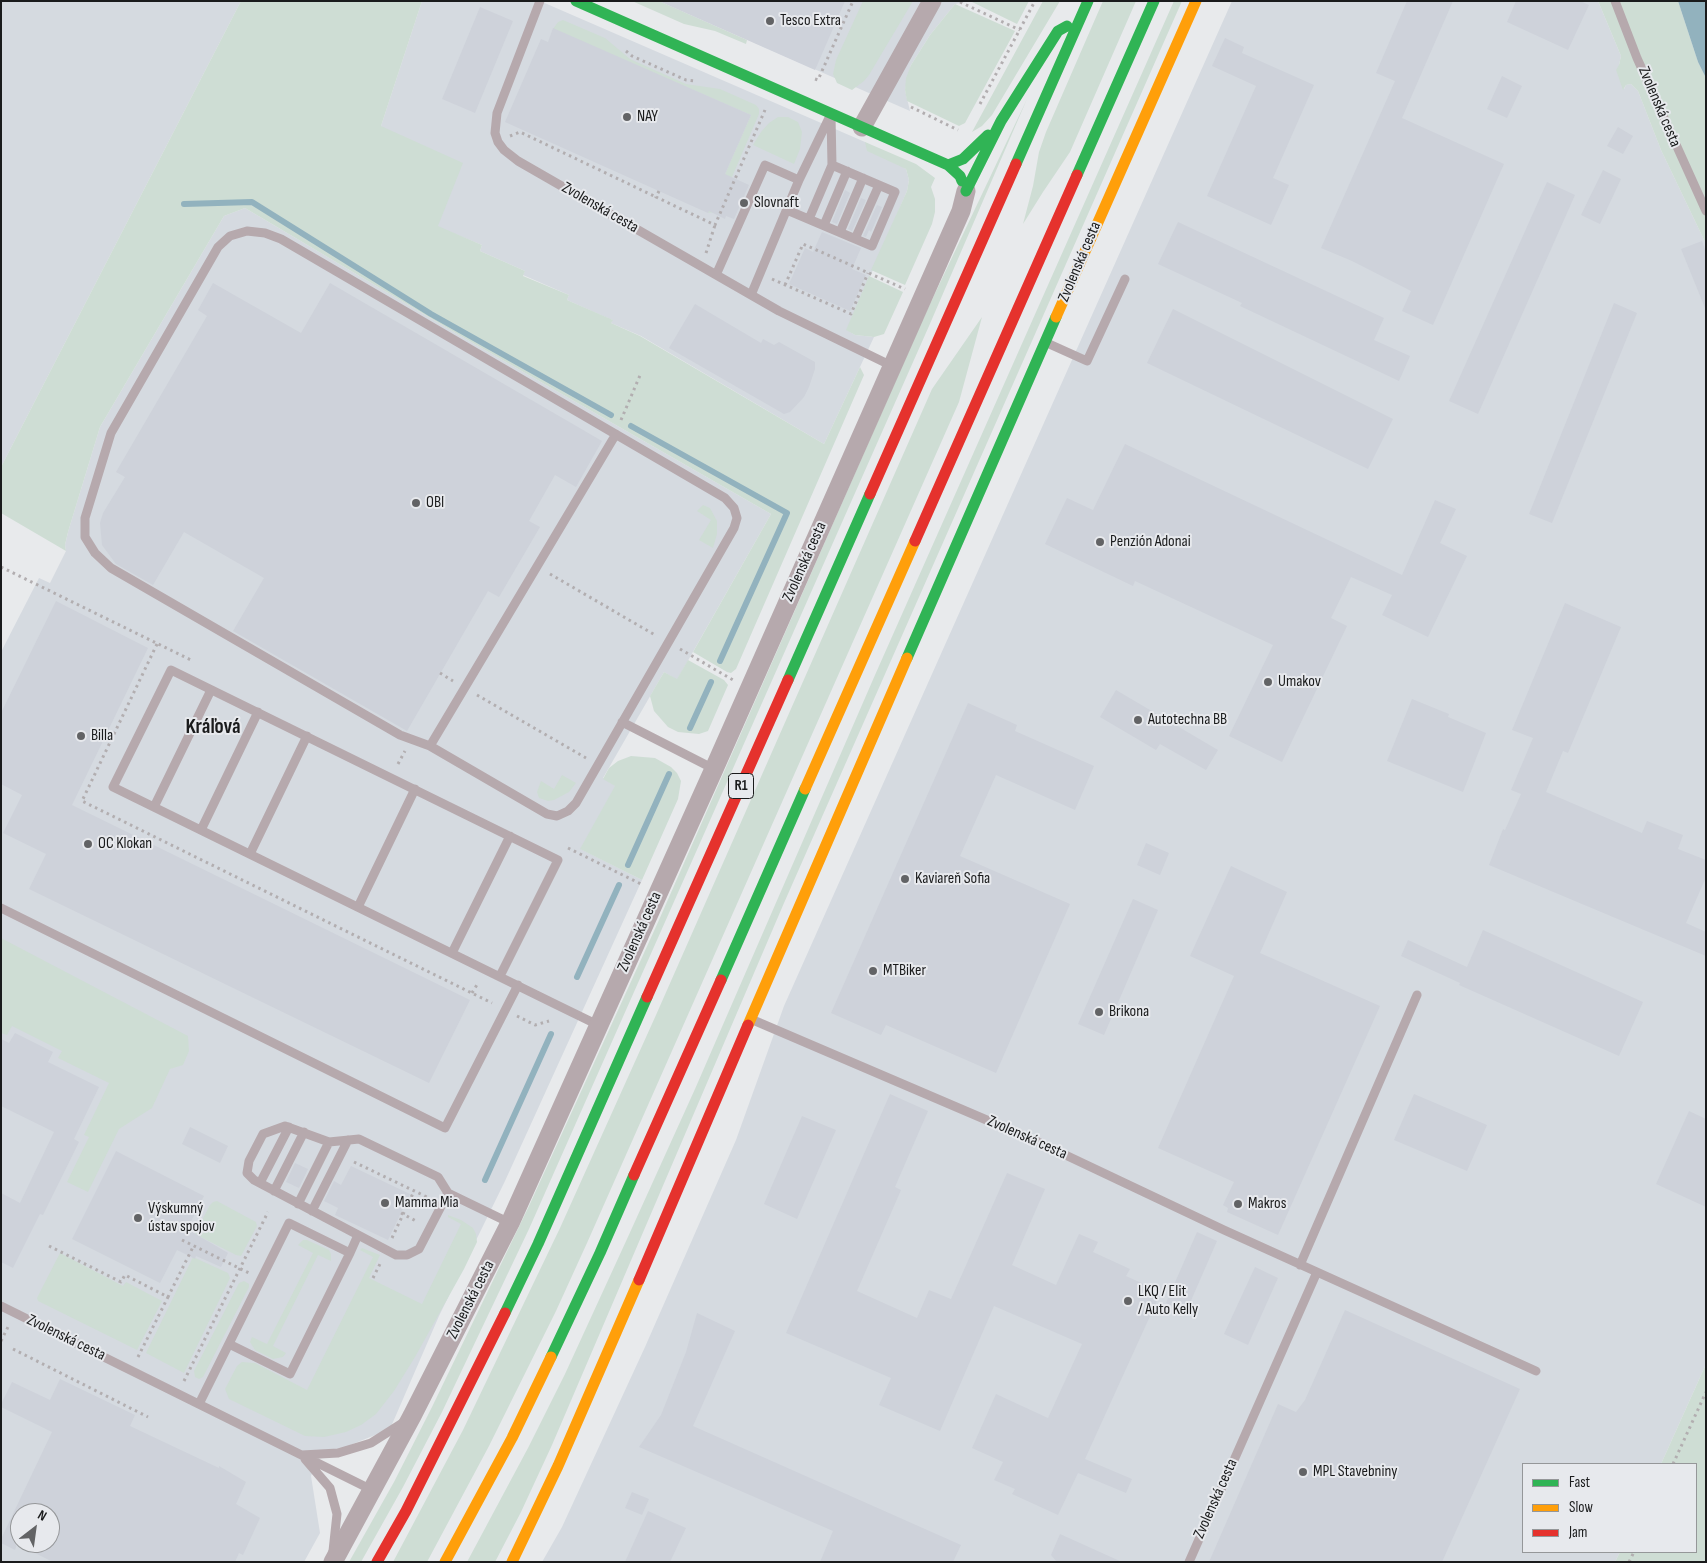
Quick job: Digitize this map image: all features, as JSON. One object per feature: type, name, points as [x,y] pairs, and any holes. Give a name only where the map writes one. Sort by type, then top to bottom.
[{"type":"main road","points":[[576,1],[948,165],[960,176],[966,191]]},
{"type":"main road","name":"R1","points":[[377,1562],[406,1511],[494,1339],[538,1244],[1088,1]]},
{"type":"main road","points":[[445,1562],[512,1438],[600,1253],[1154,1]]},
{"type":"main road","name":"Zvolenská cesta","points":[[512,1562],[582,1412],[750,1019],[1196,1]]},
{"type":"main road","points":[[966,191],[1001,121],[1058,31],[1081,17]]},
{"type":"main road","points":[[948,165],[963,159],[1001,121]]},
{"type":"street","points":[[862,127],[932,1]]},
{"type":"street","name":"Zvolenská cesta","points":[[332,1562],[412,1416],[510,1223],[714,769],[961,211],[966,191]]},
{"type":"lane","points":[[498,142],[495,122],[497,113],[540,1]]},
{"type":"lane","name":"Zvolenská cesta","points":[[1615,1],[1637,58],[1706,211]]},
{"type":"lane","points":[[809,219],[832,165],[831,113]]},
{"type":"lane","points":[[751,295],[799,180],[831,113]]},
{"type":"lane","name":"Zvolenská cesta","points":[[498,142],[504,150],[518,161],[779,311],[892,366]]},
{"type":"lane","points":[[716,275],[765,165],[799,180]]},
{"type":"lane","points":[[787,210],[872,246],[895,192],[832,165]]},
{"type":"lane","points":[[824,226],[847,171]]},
{"type":"lane","points":[[840,232],[863,178]]},
{"type":"lane","points":[[855,239],[879,185]]},
{"type":"lane","points":[[247,231],[265,233],[303,252],[616,434],[725,498],[734,508],[737,518],[734,528],[576,803],[568,811],[558,816],[547,814],[430,746],[400,735],[374,721],[111,568],[96,554],[85,537],[85,518],[111,433],[218,246],[230,236],[247,231]]},
{"type":"lane","points":[[1046,342],[1087,361],[1125,279]]},
{"type":"lane","points":[[430,746],[616,434]]},
{"type":"lane","points":[[500,976],[558,860],[170,670],[113,787],[598,1024]]},
{"type":"lane","points":[[154,807],[211,690]]},
{"type":"lane","points":[[201,830],[258,712]]},
{"type":"lane","points":[[622,722],[714,769]]},
{"type":"lane","points":[[250,854],[307,736]]},
{"type":"lane","points":[[358,907],[415,789]]},
{"type":"lane","points":[[452,953],[510,836]]},
{"type":"lane","points":[[1,908],[445,1128],[518,985]]},
{"type":"lane","points":[[1300,1264],[1417,994]]},
{"type":"lane","name":"Zvolenská cesta","points":[[750,1019],[1038,1142],[1317,1272],[1536,1371]]},
{"type":"lane","points":[[448,1193],[419,1249],[407,1255],[396,1255],[254,1180],[248,1173],[249,1161],[263,1134],[285,1126],[329,1142],[359,1139],[438,1177],[448,1193],[510,1223]]},
{"type":"lane","points":[[260,1183],[289,1127]]},
{"type":"lane","points":[[274,1191],[304,1132]]},
{"type":"lane","points":[[312,1211],[348,1140]]},
{"type":"lane","points":[[298,1204],[329,1142]]},
{"type":"lane","points":[[198,1404],[289,1222],[350,1253]]},
{"type":"lane","points":[[229,1344],[290,1374],[358,1235]]},
{"type":"lane","name":"Zvolenská cesta","points":[[1189,1562],[1317,1272]]},
{"type":"lane","name":"Zvolenská cesta","points":[[1,1306],[372,1490]]},
{"type":"lane","points":[[302,1455],[338,1453],[371,1443],[412,1416]]},
{"type":"lane","points":[[302,1455],[330,1488],[338,1514],[332,1562]]},
{"type":"path","points":[[810,76],[818,80],[853,1]]},
{"type":"path","points":[[978,108],[1035,1]]},
{"type":"path","points":[[960,2],[1020,30]]},
{"type":"path","points":[[701,266],[715,225],[767,105]]},
{"type":"path","points":[[911,107],[964,134]]},
{"type":"path","points":[[498,142],[520,132],[715,225]]},
{"type":"path","points":[[656,197],[659,191]]},
{"type":"path","points":[[785,285],[803,244],[908,290]]},
{"type":"path","points":[[760,274],[850,314],[868,273]]},
{"type":"path","points":[[616,434],[641,372]]},
{"type":"path","points":[[2,568],[34,583]]},
{"type":"path","points":[[545,571],[736,682]]},
{"type":"path","points":[[440,673],[456,682]]},
{"type":"path","points":[[471,691],[598,765]]},
{"type":"path","points":[[340,1155],[432,1200]]},
{"type":"path","points":[[184,1381],[268,1212]]},
{"type":"path","points":[[182,1240],[261,1279]]},
{"type":"path","points":[[49,1246],[121,1282],[125,1275],[168,1297]]},
{"type":"path","points":[[137,1357],[194,1246]]},
{"type":"path","points":[[13,1349],[148,1417]]},
{"type":"path","points":[[1673,1463],[1706,1392]]},
{"type":"shaded area","points":[[1,1],[241,1],[1,467]]},
{"type":"shaded area","points":[[241,1],[422,1],[381,126],[463,163],[438,226],[482,245],[480,251],[525,271],[523,276],[569,295],[567,300],[613,320],[611,323],[640,336],[824,444],[860,367],[864,375],[736,669],[731,673],[693,652],[771,514],[459,335],[245,208],[224,216],[100,427],[68,532],[65,545],[66,551],[1,513],[1,467]]},
{"type":"shaded area","points":[[422,1],[540,1],[865,142],[906,169],[909,180],[907,191],[847,330],[855,335],[874,337],[824,444],[641,336],[611,323],[612,320],[567,300],[569,295],[523,275],[525,271],[480,251],[482,245],[438,227],[381,126]]},
{"type":"shaded area","points":[[632,1],[659,1],[747,40],[746,44],[715,31],[684,24]]},
{"type":"shaded area","points":[[659,1],[970,1],[955,4],[930,35],[911,65],[905,90],[910,111]]},
{"type":"shaded area","points":[[863,1],[913,1],[869,75],[852,90],[837,83],[833,74],[836,60]]},
{"type":"shaded area","points":[[970,1],[1029,1],[1017,24]]},
{"type":"shaded area","points":[[1043,1],[1060,1],[992,115],[982,126],[972,132]]},
{"type":"shaded area","points":[[1103,1],[1136,1],[1070,152],[1023,224],[1033,186],[1039,152],[1046,132]]},
{"type":"shaded area","points":[[1174,1],[1182,1],[784,903],[552,1445],[495,1562],[467,1562],[565,1374],[695,1089],[875,675]]},
{"type":"shaded area","points":[[1232,1],[1598,1],[1621,56],[1619,65],[1624,89],[1626,85],[1631,84],[1638,91],[1661,150],[1706,244],[1706,1364],[1661,1463],[1522,1463],[1522,1553],[1620,1553],[1615,1562],[542,1562],[562,1527],[645,1347],[736,1140],[784,1006]]},
{"type":"shaded area","points":[[1598,1],[1678,1],[1698,62],[1706,78],[1706,244],[1661,150],[1638,91],[1631,84],[1626,85],[1623,90],[1616,70],[1621,56]]},
{"type":"shaded area","points":[[955,4],[1015,31],[965,123],[959,126],[907,101],[905,90],[906,78],[911,65],[930,35]]},
{"type":"shaded area","points":[[563,20],[605,38],[630,59],[686,84],[720,89],[756,105],[759,109],[759,114],[716,212],[708,213],[751,115],[553,29],[558,22]]},
{"type":"shaded area","points":[[1027,99],[929,326],[529,1229],[442,1412],[403,1487],[361,1562],[349,1562],[394,1482],[432,1407],[529,1206],[659,920],[921,323]]},
{"type":"shaded area","points":[[778,117],[788,117],[798,122],[802,132],[800,149],[794,164],[753,145],[769,123]]},
{"type":"shaded area","points":[[865,142],[916,164],[935,178],[931,187],[935,199],[935,212],[932,224],[905,285],[871,270],[907,191],[909,180],[906,169],[867,151]]},
{"type":"shaded area","points":[[245,208],[459,335],[771,514],[677,680],[664,672],[603,778],[616,786],[581,849],[642,880],[505,1181],[439,1316],[390,1429],[318,1458],[311,1476],[320,1533],[304,1562],[1,1562],[1,652],[39,578],[50,583],[66,551],[65,545],[68,532],[100,427],[224,216]]},
{"type":"shaded area","points":[[869,276],[903,292],[884,334],[874,337],[855,335],[846,330]]},
{"type":"shaded area","points":[[982,317],[959,402],[556,1311],[489,1446],[427,1562],[393,1562],[463,1430],[560,1228],[932,389]]},
{"type":"shaded area","points":[[703,505],[710,508],[717,521],[717,534],[713,548],[699,540],[711,520],[697,511]]},
{"type":"shaded area","points":[[688,660],[724,680],[728,685],[708,731],[699,734],[678,732],[668,727],[654,711],[650,696],[664,672],[677,679]]},
{"type":"shaded area","points":[[631,756],[655,758],[671,767],[681,781],[678,799],[642,880],[580,849],[615,786],[603,779],[609,768],[618,761]]},
{"type":"shaded area","points":[[562,775],[576,783],[569,792],[554,800],[548,801],[539,798],[537,792],[541,781],[554,789]]},
{"type":"shaded area","points":[[1,938],[188,1036],[189,1051],[183,1065],[170,1069],[152,1108],[119,1129],[88,1192],[67,1182],[89,1137],[84,1135],[109,1083],[58,1058],[62,1051],[12,1026],[7,1035],[1,1033]]},
{"type":"shaded area","points":[[217,1201],[256,1222],[257,1226],[241,1256],[195,1234],[210,1205]]},
{"type":"shaded area","points":[[448,1215],[461,1220],[473,1228],[477,1242],[415,1357],[394,1391],[376,1414],[361,1425],[346,1432],[324,1437],[305,1436],[229,1399],[225,1389],[237,1366],[242,1362],[255,1363],[307,1390],[373,1257],[360,1250],[362,1248],[380,1255],[369,1278],[422,1304],[461,1224],[448,1217]]},
{"type":"shaded area","points":[[303,1240],[329,1250],[331,1261],[318,1255],[273,1346],[286,1353],[283,1357],[273,1359],[255,1350],[250,1342],[252,1337],[267,1344],[313,1253],[298,1245]]},
{"type":"shaded area","points":[[60,1253],[123,1286],[126,1282],[162,1301],[137,1350],[38,1301],[37,1298]]},
{"type":"shaded area","points":[[193,1257],[228,1273],[230,1278],[184,1373],[146,1353]]},
{"type":"shaded area","points":[[244,1281],[249,1284],[249,1287],[203,1377],[199,1379],[195,1377],[194,1371],[239,1283]]},
{"type":"shaded area","points":[[1706,1364],[1706,1562],[1615,1562],[1620,1553],[1697,1553],[1697,1463],[1661,1463]]},
{"type":"water","points":[[1678,1],[1706,1],[1706,78],[1698,62]]},
{"type":"building","name":"Tesco Extra","points":[[659,1],[845,1],[815,70]]},
{"type":"building","points":[[1407,1],[1453,1],[1402,118],[1504,164],[1433,325],[1402,311],[1411,291],[1352,261],[1321,248],[1395,81],[1376,73]]},
{"type":"building","points":[[1516,1],[1580,1],[1589,5],[1568,50],[1507,22]]},
{"type":"building","points":[[480,7],[513,21],[475,113],[442,99]]},
{"type":"building","points":[[553,28],[751,115],[725,174],[749,185],[734,219],[726,216],[725,219],[709,211],[708,213],[505,122],[541,39],[548,42]]},
{"type":"building","points":[[1225,38],[1244,47],[1242,53],[1314,85],[1273,178],[1289,185],[1271,225],[1207,196],[1256,86],[1212,66]]},
{"type":"building","points":[[1502,76],[1522,86],[1507,118],[1487,109]]},
{"type":"building","points":[[1618,127],[1633,136],[1623,154],[1607,146]]},
{"type":"building","points":[[1603,170],[1621,179],[1600,224],[1581,215]]},
{"type":"building","points":[[1547,182],[1575,195],[1478,414],[1449,401]]},
{"type":"building","points":[[845,190],[850,193],[837,224],[832,222]]},
{"type":"building","points":[[861,198],[866,200],[852,231],[848,229]]},
{"type":"building","points":[[877,205],[882,207],[871,232],[869,230],[866,237],[863,236]]},
{"type":"building","points":[[1178,222],[1384,318],[1374,340],[1410,356],[1399,381],[1240,306],[1242,303],[1158,264]]},
{"type":"building","points":[[822,232],[861,248],[852,269],[866,275],[850,311],[789,284],[805,248],[813,252]]},
{"type":"building","points":[[1702,241],[1706,252],[1705,308],[1681,249]]},
{"type":"building","points":[[213,283],[301,333],[330,283],[602,441],[576,487],[555,475],[529,521],[540,527],[499,597],[488,591],[407,731],[233,631],[264,578],[184,532],[153,585],[116,564],[102,545],[100,523],[103,513],[125,477],[116,472],[207,316],[198,310]]},
{"type":"building","points":[[1614,303],[1637,313],[1552,523],[1529,514]]},
{"type":"building","points":[[695,304],[761,343],[763,339],[774,345],[779,342],[815,362],[815,369],[804,397],[790,412],[784,414],[669,348]]},
{"type":"building","points":[[1173,309],[1393,419],[1368,469],[1147,363]]},
{"type":"building","points":[[1125,444],[1402,575],[1435,500],[1456,509],[1440,543],[1467,556],[1428,637],[1382,615],[1392,595],[1351,577],[1331,618],[1347,626],[1282,762],[1229,736],[1273,645],[1135,581],[1133,586],[1045,544],[1067,498],[1093,510]]},
{"type":"building","name":"OC Klokan","points":[[56,601],[148,648],[72,805],[470,1000],[429,1083],[29,889],[46,854],[3,833],[22,795],[1,784],[1,713]]},
{"type":"building","points":[[1565,603],[1621,627],[1568,753],[1563,751],[1546,792],[1642,833],[1647,821],[1683,835],[1678,849],[1706,860],[1706,877],[1686,923],[1706,932],[1706,956],[1489,865],[1503,829],[1505,830],[1521,794],[1511,790],[1533,738],[1512,730]]},
{"type":"building","points":[[1116,690],[1218,750],[1206,770],[1160,744],[1156,750],[1100,717]]},
{"type":"building","points":[[1412,699],[1449,714],[1448,717],[1486,733],[1463,792],[1387,761]]},
{"type":"building","points":[[968,703],[1017,725],[1015,731],[1094,766],[1075,810],[996,775],[960,856],[1070,904],[996,1073],[886,1025],[881,1035],[831,1013]]},
{"type":"building","points":[[1146,843],[1169,853],[1160,875],[1137,865]]},
{"type":"building","points":[[1231,866],[1287,892],[1260,953],[1380,1006],[1278,1235],[1227,1212],[1228,1208],[1223,1205],[1234,1182],[1158,1148],[1234,976],[1190,956]]},
{"type":"building","points":[[1133,899],[1158,910],[1104,1035],[1078,1024]]},
{"type":"building","points":[[1483,930],[1643,1002],[1619,1056],[1459,985],[1460,983],[1401,956],[1408,940],[1467,967]]},
{"type":"building","points":[[15,1033],[53,1052],[48,1062],[99,1087],[74,1139],[79,1142],[43,1215],[40,1214],[13,1268],[1,1262],[1,1193],[20,1203],[54,1132],[1,1106],[1,1039],[9,1043]]},
{"type":"building","points":[[890,1094],[928,1111],[895,1187],[901,1190],[857,1291],[917,1318],[929,1290],[951,1299],[1007,1173],[1045,1189],[1012,1265],[1056,1285],[1079,1234],[1098,1242],[1093,1252],[1130,1269],[1126,1276],[1161,1292],[1085,1459],[1132,1479],[1126,1493],[1078,1473],[1058,1515],[1012,1494],[1015,1489],[994,1480],[1003,1462],[972,1448],[996,1394],[1048,1418],[1082,1344],[994,1306],[940,1431],[879,1405],[891,1378],[786,1333]]},
{"type":"building","points":[[1414,1094],[1487,1125],[1467,1171],[1394,1140]]},
{"type":"building","points":[[1689,1111],[1706,1119],[1706,1207],[1656,1184]]},
{"type":"building","points":[[802,1116],[836,1130],[797,1219],[764,1204]]},
{"type":"building","points":[[190,1127],[228,1146],[220,1163],[182,1144]]},
{"type":"building","name":"Výskumný ústav spojov","points":[[116,1151],[204,1196],[187,1229],[228,1253],[221,1267],[196,1256],[195,1259],[177,1250],[160,1283],[72,1239]]},
{"type":"building","points":[[295,1163],[308,1169],[299,1188],[286,1182]]},
{"type":"building","points":[[351,1166],[410,1194],[388,1240],[335,1215],[338,1208],[324,1201],[334,1181],[341,1185]]},
{"type":"building","points":[[1197,1232],[1217,1241],[1186,1312],[1166,1303]]},
{"type":"building","points":[[1255,1267],[1278,1278],[1248,1345],[1224,1334]]},
{"type":"building","points":[[1345,1310],[1520,1389],[1442,1562],[1209,1562],[1278,1404],[1296,1412],[1305,1400]]},
{"type":"building","points":[[697,1313],[735,1331],[693,1426],[961,1545],[953,1562],[820,1562],[833,1531],[639,1447],[661,1415],[686,1352]]},
{"type":"building","points":[[60,1379],[135,1415],[130,1426],[219,1468],[219,1466],[246,1482],[236,1504],[260,1518],[243,1555],[239,1553],[235,1562],[53,1562],[35,1553],[60,1553],[60,1503],[18,1503],[52,1432],[1,1407],[12,1382],[50,1400]]},
{"type":"building","points":[[632,1492],[649,1499],[642,1515],[625,1508]]},
{"type":"building","points":[[648,1511],[686,1528],[670,1562],[625,1562]]},
{"type":"building","points":[[10,1520],[10,1548],[1,1543]]},
{"type":"building","points":[[1060,1534],[1122,1562],[1057,1562],[1051,1555]]},
{"type":"waterway","points":[[184,204],[252,202],[431,314],[611,415]]},
{"type":"waterway","points":[[631,426],[787,513],[720,661]]},
{"type":"waterway","points":[[690,728],[711,682]]},
{"type":"waterway","points":[[628,865],[669,774]]},
{"type":"waterway","points":[[577,977],[619,885]]},
{"type":"waterway","points":[[485,1180],[551,1034]]},
{"type":"traffic: fast","points":[[576,1],[948,165],[960,176],[962,181]]},
{"type":"traffic: fast","points":[[1016,164],[1088,1]]},
{"type":"traffic: fast","points":[[1077,175],[1154,1]]},
{"type":"traffic: fast","points":[[966,191],[1001,121],[1058,31],[1067,26]]},
{"type":"traffic: fast","points":[[948,165],[963,159],[988,135]]},
{"type":"traffic: fast","points":[[907,658],[1056,317]]},
{"type":"traffic: fast","points":[[788,680],[870,494]]},
{"type":"traffic: fast","points":[[721,980],[805,789]]},
{"type":"traffic: fast","points":[[505,1313],[538,1244],[647,997]]},
{"type":"traffic: fast","points":[[551,1357],[634,1175]]},
{"type":"traffic: slow","points":[[1056,317],[1196,1]]},
{"type":"traffic: slow","points":[[805,789],[915,541]]},
{"type":"traffic: slow","points":[[748,1025],[907,658]]},
{"type":"traffic: slow","points":[[512,1562],[558,1466],[639,1280]]},
{"type":"traffic: slow","points":[[445,1562],[512,1438],[551,1357]]},
{"type":"traffic: jam","points":[[870,494],[1016,164]]},
{"type":"traffic: jam","points":[[915,541],[1077,175]]},
{"type":"traffic: jam","points":[[647,997],[788,680]]},
{"type":"traffic: jam","points":[[634,1175],[721,980]]},
{"type":"traffic: jam","points":[[639,1280],[748,1025]]},
{"type":"traffic: jam","points":[[377,1562],[406,1511],[505,1313]]},
{"type":"place","name":"Tesco Extra","points":[[770,21]]},
{"type":"place","name":"NAY","points":[[627,117]]},
{"type":"place","name":"Slovnaft","points":[[744,203]]},
{"type":"place","name":"OBI","points":[[416,503]]},
{"type":"place","name":"Penzión Adonai","points":[[1100,542]]},
{"type":"place","name":"Umakov","points":[[1268,682]]},
{"type":"place","name":"Autotechna BB","points":[[1138,720]]},
{"type":"place","name":"Billa","points":[[81,736]]},
{"type":"place","name":"OC Klokan","points":[[88,844]]},
{"type":"place","name":"Kaviareň Sofia","points":[[905,879]]},
{"type":"place","name":"MTBiker","points":[[873,971]]},
{"type":"place","name":"Brikona","points":[[1099,1012]]},
{"type":"place","name":"Mamma Mia","points":[[385,1203]]},
{"type":"place","name":"Makros","points":[[1238,1204]]},
{"type":"place","name":"Výskumný ústav spojov","points":[[138,1218]]},
{"type":"place","name":"LKQ / Elit / Auto Kelly","points":[[1128,1301]]},
{"type":"place","name":"MPL Stavebniny","points":[[1303,1472]]},
{"type":"district","name":"Kráľová","points":[[213,728]]}]
